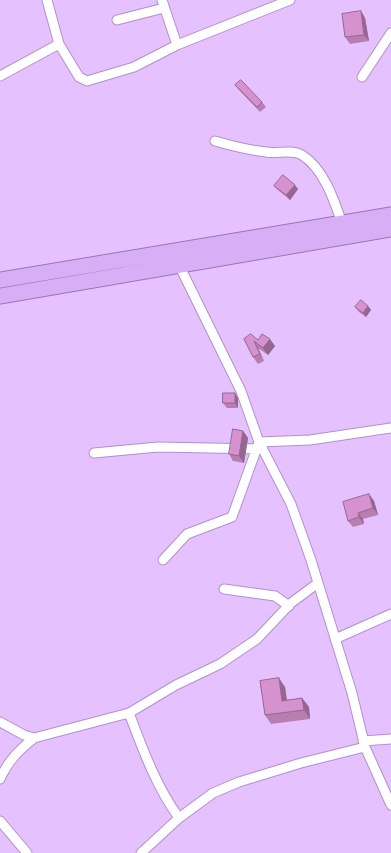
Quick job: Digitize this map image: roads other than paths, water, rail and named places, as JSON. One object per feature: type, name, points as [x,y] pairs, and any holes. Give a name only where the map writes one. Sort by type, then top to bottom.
[{"type":"highway","points":[[0,280],[391,214]]},
{"type":"highway","points":[[0,296],[391,229]]},
{"type":"street","points":[[47,0],[59,44],[79,77],[87,81],[134,67],[177,45],[280,1],[290,0]]},
{"type":"street","points":[[117,20],[163,4],[177,45]]},
{"type":"street","points":[[362,77],[391,33]]},
{"type":"street","points":[[0,76],[59,44]]},
{"type":"street","points":[[215,141],[241,148],[301,155],[314,165],[330,191],[342,223]]},
{"type":"street","points":[[179,265],[241,391],[259,446],[291,504],[318,583],[352,693],[364,744],[391,805]]},
{"type":"street","points":[[94,453],[158,448],[259,446],[391,428]]},
{"type":"street","points":[[163,560],[186,534],[232,516],[259,446]]},
{"type":"street","points":[[0,779],[11,759],[34,738],[129,713],[176,685],[220,664],[238,653],[257,638],[289,606],[318,583]]},
{"type":"street","points":[[224,589],[275,596],[289,606]]},
{"type":"street","points":[[335,639],[391,614]]},
{"type":"street","points":[[129,713],[157,783],[179,818]]},
{"type":"street","points":[[0,722],[24,735],[34,738]]},
{"type":"street","points":[[141,853],[179,818],[214,793],[239,782],[364,744],[391,739]]},
{"type":"street","points":[[0,821],[27,853]]}]
